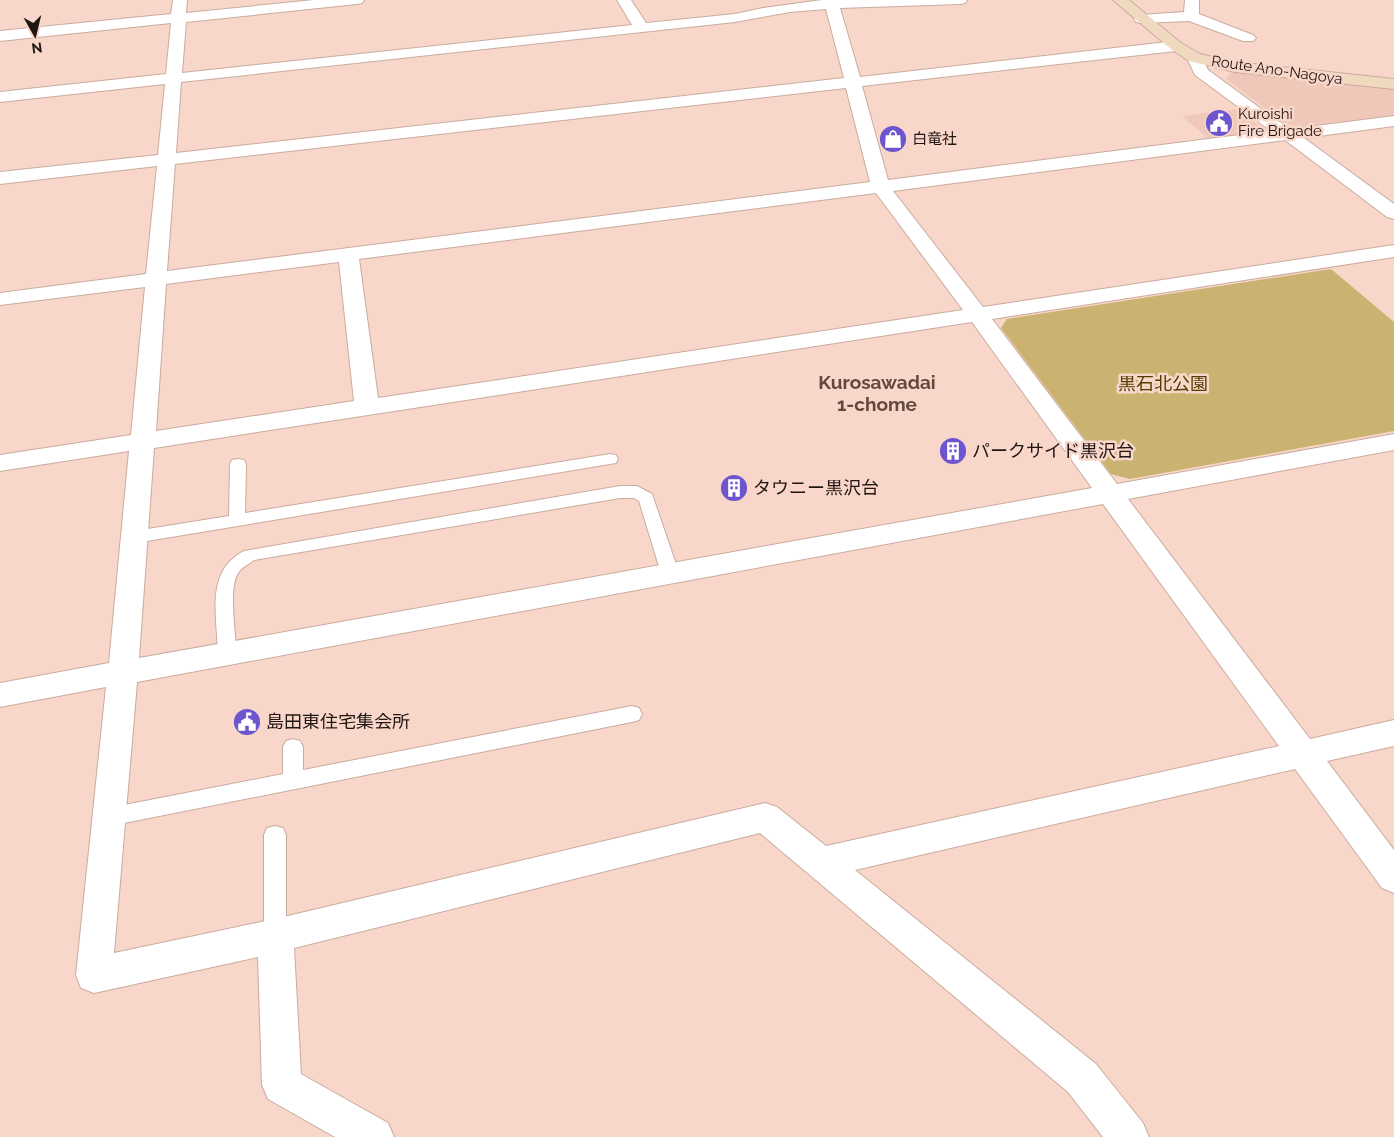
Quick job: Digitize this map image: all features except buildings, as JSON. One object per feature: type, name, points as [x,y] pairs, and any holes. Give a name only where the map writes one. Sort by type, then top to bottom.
[{"type":"main road","name":"Route Ano-Nagoya","points":[[1120,0],[1141,19],[1195,58],[1252,69],[1394,84]]},
{"type":"street","points":[[0,36],[179,9],[357,0]]},
{"type":"street","points":[[624,0],[642,28]]},
{"type":"street","points":[[0,97],[735,18],[761,12],[830,2],[958,0]]},
{"type":"street","points":[[1191,16],[1192,0]]},
{"type":"street","points":[[830,2],[835,12],[880,186],[978,315],[1394,878]]},
{"type":"street","points":[[179,9],[168,159],[155,279],[135,538],[94,975],[276,936],[765,817],[1082,1078],[1129,1137]]},
{"type":"street","points":[[1141,19],[1191,16],[1248,38]]},
{"type":"street","points":[[0,178],[1176,46]]},
{"type":"street","points":[[1195,58],[1202,72],[1394,213]]},
{"type":"street","points":[[0,299],[1394,121]]},
{"type":"street","points":[[0,464],[1394,251]]},
{"type":"street","points":[[348,255],[368,408]]},
{"type":"street","points":[[0,695],[1394,442]]},
{"type":"street","points":[[820,863],[1394,733]]},
{"type":"street","points":[[276,936],[282,1085],[374,1137]]},
{"type":"lane","points":[[135,538],[610,459]]},
{"type":"lane","points":[[237,521],[238,464]]},
{"type":"lane","points":[[227,653],[226,600],[229,573],[237,563],[250,555],[620,492],[636,492],[646,498],[670,573]]},
{"type":"lane","points":[[109,817],[632,714]]},
{"type":"lane","points":[[293,747],[293,781]]},
{"type":"lane","points":[[275,835],[276,936]]},
{"type":"shaded area","points":[[1232,71],[1394,89],[1394,115],[1301,127],[1286,124],[1226,79]]},
{"type":"shaded area","points":[[1238,109],[1261,127],[1258,133],[1209,139],[1182,116]]},
{"type":"green space","name":"黒石北公園","points":[[1331,269],[1394,322],[1394,431],[1130,479],[1111,474],[1001,328],[1007,319]]},
{"type":"place","name":"Kuroishi Fire Brigade","points":[[1219,123]]},
{"type":"place","name":"白竜社","points":[[893,139]]},
{"type":"place","name":"パークサイド黒沢台","points":[[953,451]]},
{"type":"place","name":"タウニー黒沢台","points":[[734,488]]},
{"type":"place","name":"島田東住宅集会所","points":[[247,722]]},
{"type":"district","name":"Kurosawadai 1-chome","points":[[877,393]]}]
